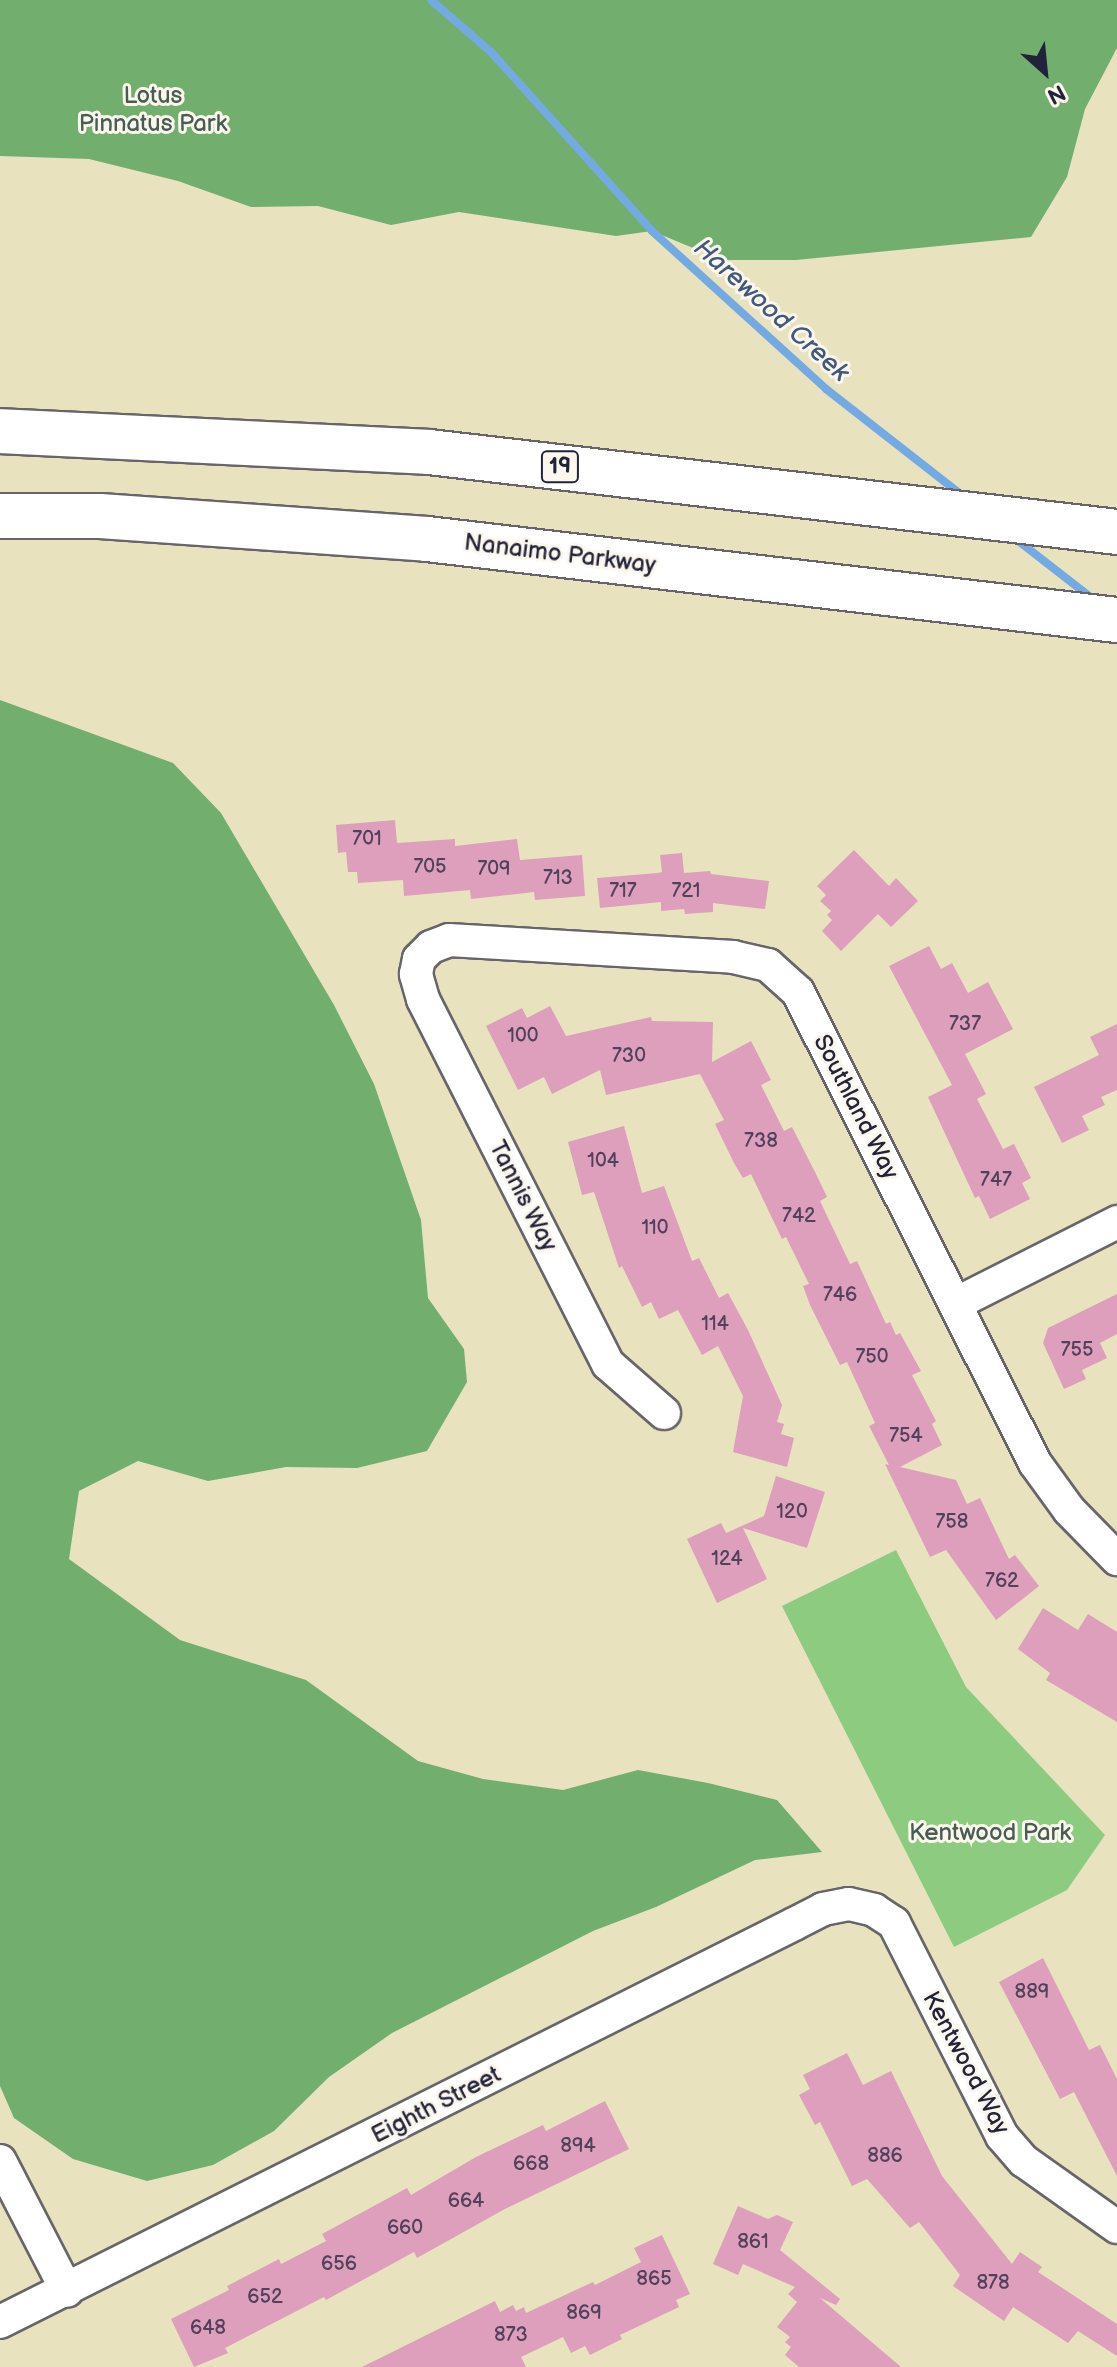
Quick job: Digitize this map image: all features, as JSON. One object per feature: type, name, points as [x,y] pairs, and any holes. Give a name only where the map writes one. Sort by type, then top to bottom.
[{"type":"highway","name":"19","points":[[0,431],[429,452],[1117,532]]},
{"type":"highway","name":"Nanaimo Parkway","points":[[0,516],[100,516],[427,539],[1117,620]]},
{"type":"street","name":"Southland Way","points":[[419,959],[431,947],[449,940],[733,957],[768,965],[798,992],[1035,1463],[1069,1510],[1117,1559]]},
{"type":"street","name":"Tannis Way","points":[[419,959],[416,974],[423,999],[608,1364],[664,1413]]},
{"type":"street","points":[[955,1304],[1117,1222]]},
{"type":"street","name":"Eighth Street","points":[[0,2322],[823,1909],[849,1904],[874,1910]]},
{"type":"street","name":"Kentwood Way","points":[[874,1910],[894,1923],[1002,2136],[1024,2161],[1117,2227]]},
{"type":"street","points":[[0,2161],[67,2291]]},
{"type":"green space","name":"Lotus Pinnatus Park","points":[[0,0],[1117,0],[1117,48],[1085,109],[1067,177],[1031,237],[796,260],[722,260],[652,231],[616,236],[459,212],[391,225],[318,206],[251,207],[178,181],[89,159],[0,156]]},
{"type":"green space","points":[[0,700],[173,763],[221,813],[334,1005],[374,1084],[421,1220],[428,1298],[464,1349],[467,1382],[427,1451],[357,1468],[286,1467],[208,1481],[138,1461],[79,1491],[69,1559],[180,1640],[306,1680],[418,1761],[483,1779],[563,1790],[638,1770],[708,1783],[777,1800],[822,1852],[755,1860],[656,1907],[593,1931],[392,2033],[329,2077],[274,2131],[213,2165],[147,2181],[73,2159],[14,2118],[0,2086]]},
{"type":"green space","name":"Kentwood Park","points":[[896,1550],[966,1687],[1105,1835],[1067,1890],[954,1947],[782,1606]]},
{"type":"building","points":[[395,820],[397,843],[455,839],[455,846],[517,839],[520,860],[582,855],[585,896],[535,900],[534,892],[471,899],[470,890],[404,896],[403,880],[358,883],[357,872],[348,872],[346,852],[338,853],[336,825]]},
{"type":"building","points":[[854,850],[889,886],[896,878],[918,901],[891,927],[878,914],[841,951],[822,931],[832,920],[827,915],[831,911],[820,901],[826,895],[817,886]]},
{"type":"building","points":[[682,853],[684,873],[710,871],[711,874],[769,881],[765,909],[713,903],[713,912],[685,914],[684,909],[661,911],[661,902],[600,908],[597,878],[662,872],[660,855]]},
{"type":"building","points":[[929,946],[941,969],[952,963],[968,993],[988,982],[1013,1029],[965,1054],[986,1094],[977,1099],[1003,1149],[1014,1144],[1031,1178],[1022,1183],[1030,1199],[990,1219],[979,1196],[975,1198],[928,1097],[952,1085],[889,966]]},
{"type":"building","points":[[550,1006],[566,1036],[651,1017],[652,1021],[713,1022],[712,1062],[751,1041],[771,1080],[761,1085],[784,1131],[792,1127],[816,1174],[827,1197],[820,1201],[850,1264],[857,1261],[886,1324],[890,1322],[896,1335],[900,1333],[921,1371],[912,1375],[936,1421],[932,1424],[942,1445],[900,1467],[956,1480],[967,1504],[980,1498],[1009,1559],[1015,1555],[1039,1586],[996,1620],[946,1550],[930,1557],[885,1464],[889,1465],[869,1426],[875,1423],[847,1362],[840,1365],[810,1305],[803,1286],[809,1284],[786,1237],[782,1239],[751,1174],[743,1178],[734,1163],[715,1124],[724,1120],[700,1074],[606,1095],[600,1070],[552,1094],[544,1077],[518,1090],[486,1026],[522,1008],[527,1018]]},
{"type":"building","points":[[1117,1024],[1117,1090],[1101,1097],[1105,1105],[1082,1116],[1089,1130],[1062,1143],[1034,1087],[1099,1055],[1090,1037]]},
{"type":"building","points":[[624,1126],[642,1193],[664,1186],[692,1261],[699,1258],[719,1298],[728,1293],[748,1330],[782,1405],[777,1422],[784,1424],[781,1434],[794,1438],[787,1467],[733,1452],[743,1396],[718,1346],[702,1355],[678,1310],[659,1319],[651,1302],[642,1307],[622,1266],[619,1268],[594,1192],[582,1195],[568,1142]]},
{"type":"building","points":[[1117,1294],[1117,1334],[1100,1343],[1107,1358],[1082,1370],[1086,1379],[1064,1389],[1043,1343],[1048,1328]]},
{"type":"building","points":[[776,1476],[825,1492],[807,1548],[743,1528],[767,1579],[717,1603],[687,1539],[721,1523],[726,1533],[764,1516]]},
{"type":"building","points":[[1043,1608],[1078,1630],[1088,1614],[1117,1632],[1117,1722],[1046,1680],[1050,1673],[1018,1649]]},
{"type":"building","points":[[1043,1958],[1089,2050],[1100,2045],[1117,2079],[1117,2176],[1074,2092],[1060,2099],[999,1982]]},
{"type":"building","points":[[847,2053],[863,2085],[891,2071],[942,2176],[1012,2264],[1020,2252],[1042,2267],[1038,2272],[1117,2324],[1117,2356],[1078,2331],[1068,2343],[1013,2307],[1004,2321],[953,2286],[960,2275],[919,2222],[910,2228],[867,2179],[852,2186],[820,2122],[815,2125],[799,2095],[810,2089],[803,2075]]},
{"type":"building","points":[[605,2101],[629,2149],[503,2210],[417,2258],[414,2252],[326,2300],[324,2297],[225,2348],[228,2353],[194,2367],[171,2319],[229,2290],[227,2286],[279,2259],[281,2264],[326,2241],[322,2234],[407,2188],[411,2195],[476,2157],[543,2125],[546,2131]]},
{"type":"building","points":[[738,2206],[768,2219],[777,2215],[793,2222],[780,2250],[840,2299],[836,2305],[820,2298],[901,2367],[799,2367],[785,2355],[791,2347],[785,2342],[790,2337],[777,2327],[797,2302],[788,2294],[795,2287],[743,2264],[738,2275],[713,2264]]},
{"type":"building","points":[[662,2235],[690,2294],[676,2300],[679,2307],[620,2335],[622,2339],[590,2355],[585,2346],[571,2353],[563,2337],[521,2357],[526,2367],[362,2367],[495,2301],[500,2312],[513,2305],[516,2311],[524,2307],[526,2313],[593,2282],[595,2285],[641,2262],[634,2248]]},
{"type":"waterway","name":"Harewood Creek","points":[[431,0],[491,52],[652,231],[826,389],[964,497]]},
{"type":"waterway","name":"Harewood Creek","points":[[1012,536],[1093,599]]}]
